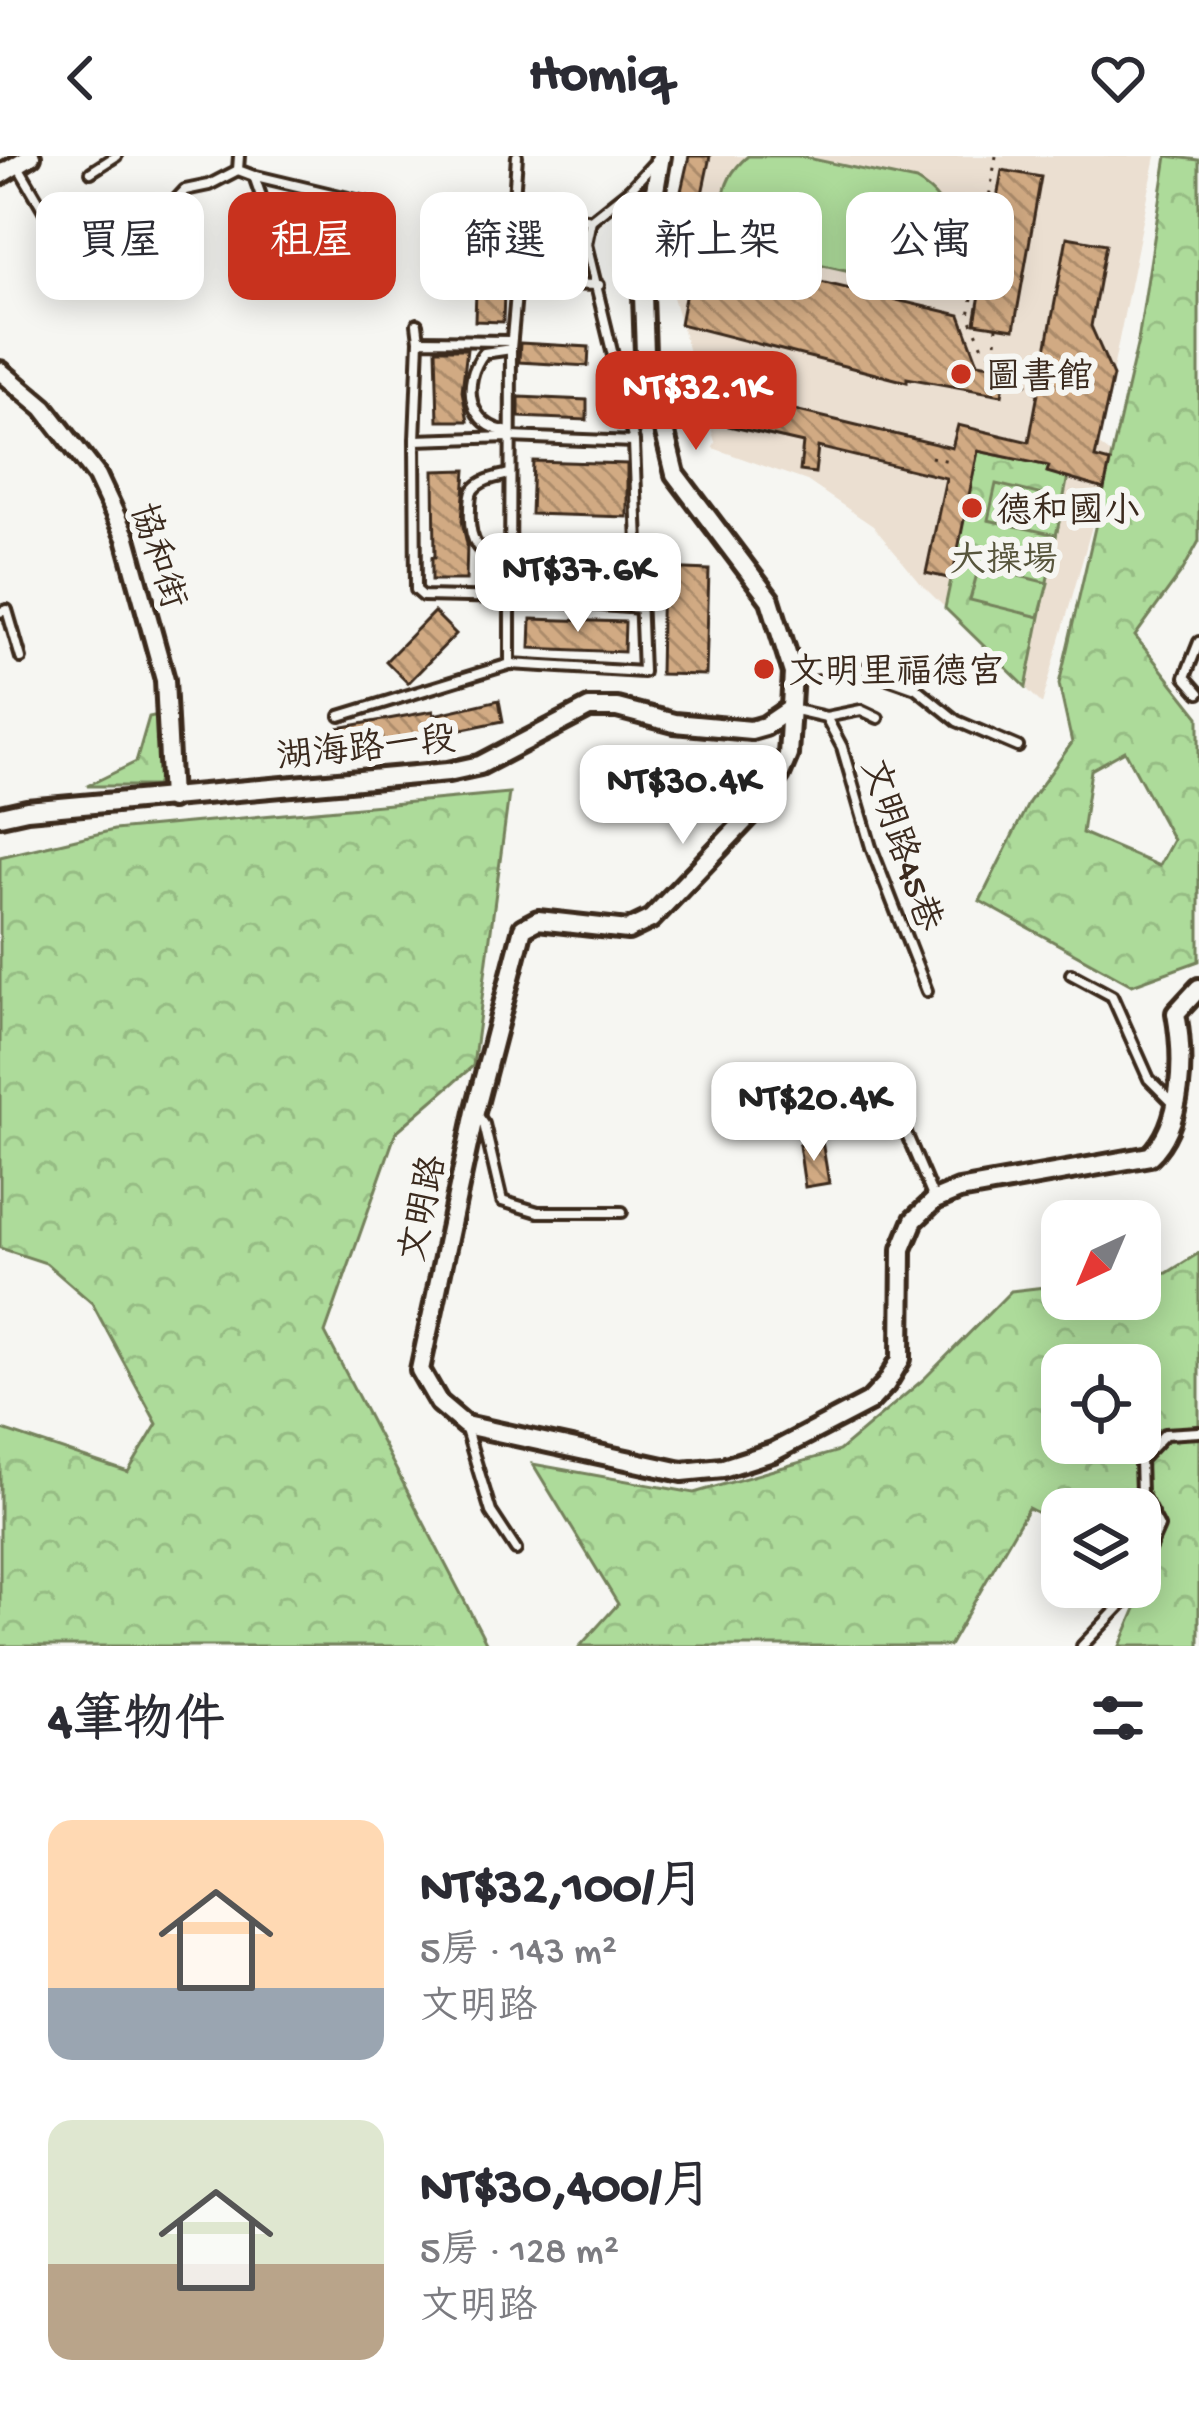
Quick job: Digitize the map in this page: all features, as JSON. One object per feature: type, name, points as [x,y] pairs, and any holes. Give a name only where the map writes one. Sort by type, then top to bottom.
[{"type":"street","name":"文明路","points":[[465,1425],[439,1403],[420,1370],[475,1112],[523,928],[538,920],[628,930],[651,919],[769,793],[788,754],[793,673],[770,600],[675,474],[645,353],[642,266],[661,156]]},
{"type":"street","points":[[0,175],[24,160]]},
{"type":"street","name":"協和街","points":[[0,371],[44,408],[97,476],[126,538],[165,680],[171,799]]},
{"type":"street","name":"湖海路一段","points":[[0,816],[464,769],[589,708],[751,730],[790,709]]},
{"type":"street","points":[[465,1425],[682,1472],[722,1468],[772,1452],[869,1402],[901,1359],[902,1249],[914,1220],[935,1200],[959,1190],[1150,1156],[1163,1143],[1176,1106],[1176,1013],[1199,988]]},
{"type":"lane","points":[[91,172],[116,156]]},
{"type":"lane","points":[[238,156],[238,170]]},
{"type":"lane","points":[[518,156],[514,199],[532,210],[591,220]]},
{"type":"lane","points":[[340,716],[510,664],[643,672],[634,442],[586,244],[591,220],[661,156]]},
{"type":"lane","points":[[24,160],[38,192]]},
{"type":"lane","points":[[183,192],[238,170],[322,192]]},
{"type":"lane","points":[[254,176],[260,192]]},
{"type":"lane","points":[[510,664],[511,345],[517,283],[599,285]]},
{"type":"lane","points":[[417,325],[416,590],[423,596],[641,608]]},
{"type":"lane","points":[[419,340],[511,345]]},
{"type":"lane","points":[[510,435],[492,430],[479,419],[471,399],[473,366],[484,353],[511,345]]},
{"type":"lane","points":[[415,440],[510,435],[634,442]]},
{"type":"lane","points":[[510,474],[476,486],[470,493],[469,516],[470,537],[477,551],[510,567]]},
{"type":"lane","points":[[0,612],[7,610],[21,658]]},
{"type":"lane","points":[[1199,642],[1185,677],[1199,693]]},
{"type":"lane","points":[[793,673],[848,664],[916,688],[957,721],[1018,747]]},
{"type":"lane","name":"文明路45巷","points":[[790,709],[826,717],[861,710],[878,718]]},
{"type":"lane","name":"文明路45巷","points":[[826,717],[842,747],[871,847],[927,991]]},
{"type":"lane","points":[[1071,974],[1112,996],[1149,1079],[1176,1106]]},
{"type":"lane","points":[[835,1107],[880,1107],[901,1121],[935,1200]]},
{"type":"lane","points":[[475,1112],[484,1124],[502,1201],[538,1212],[622,1212]]},
{"type":"lane","points":[[465,1425],[491,1512],[516,1550]]},
{"type":"lane","points":[[1141,1488],[1141,1460],[1165,1434],[1199,1432]]},
{"type":"lane","points":[[1082,1646],[1118,1608]]},
{"type":"path","points":[[996,156],[969,316],[983,347],[1038,394]]},
{"type":"path","points":[[997,326],[995,363],[1042,372]]},
{"type":"path","points":[[691,362],[731,363],[726,387],[737,390]]},
{"type":"path","points":[[931,457],[950,461]]},
{"type":"shaded area","points":[[689,156],[1156,156],[1098,444],[1112,455],[1042,704],[922,585],[873,526],[807,481],[713,448],[674,300],[822,300],[822,192],[681,192]]},
{"type":"green space","points":[[748,156],[798,156],[916,181],[931,192],[846,192],[846,270],[822,265],[822,192],[726,192],[734,171]]},
{"type":"green space","points":[[1167,156],[1199,160],[1199,541],[1135,636],[1199,717],[1199,961],[1132,985],[980,901],[1029,802],[1072,743],[1059,684],[1138,341]],"holes":[[[1125,751],[1173,840],[1159,866],[1082,833],[1091,770]]]},
{"type":"green space","name":"大操場","points":[[978,451],[1049,466],[1048,472],[1068,476],[1026,687],[945,608]]},
{"type":"green space","points":[[996,484],[1064,500],[1056,535],[988,520]]},
{"type":"green space","points":[[979,566],[1048,583],[1039,617],[970,600]]},
{"type":"green space","points":[[158,715],[163,767],[156,786],[87,786],[136,762],[149,717]]},
{"type":"green space","points":[[509,793],[473,1066],[396,1132],[325,1333],[488,1646],[0,1646],[0,1429],[128,1472],[157,1424],[92,1303],[46,1263],[0,1248],[0,857],[114,830]]},
{"type":"green space","points":[[1199,1253],[1199,1646],[1120,1646],[1136,1608],[1161,1608],[1161,1488],[1041,1488],[1041,1514],[1028,1508],[949,1646],[580,1646],[618,1604],[533,1464],[694,1493],[839,1451],[924,1379],[1011,1291],[1041,1287],[1041,1320],[1161,1320],[1161,1274]]},
{"type":"building","points":[[689,156],[710,156],[702,192],[681,192]]},
{"type":"building","points":[[1002,170],[1041,177],[1014,329],[975,323],[979,300],[1014,300],[1014,192],[998,192]]},
{"type":"building","points":[[1067,237],[1106,244],[1091,326],[1113,376],[1095,458],[1110,462],[1104,489],[1047,472],[1049,466],[978,451],[952,579],[926,573],[946,478],[818,447],[815,473],[800,471],[803,443],[729,426],[737,390],[783,401],[782,407],[952,448],[958,425],[1029,442]]},
{"type":"building","points":[[822,282],[846,288],[846,300],[897,300],[960,315],[978,363],[1007,368],[1002,395],[907,378],[907,382],[680,324],[685,300],[822,300]]},
{"type":"building","points":[[476,300],[504,300],[503,322],[475,321]]},
{"type":"building","points":[[520,343],[589,347],[588,366],[519,362]]},
{"type":"building","points":[[436,349],[467,349],[462,391],[468,421],[438,421]]},
{"type":"building","points":[[519,397],[587,400],[587,420],[519,417]]},
{"type":"building","points":[[533,461],[627,464],[627,517],[531,514]]},
{"type":"building","points":[[466,470],[462,521],[466,580],[432,580],[434,471]]},
{"type":"building","points":[[528,551],[625,554],[624,583],[528,581]]},
{"type":"building","points":[[662,568],[709,570],[706,675],[660,674]]},
{"type":"building","points":[[434,612],[456,634],[408,683],[386,661]]},
{"type":"building","points":[[531,619],[625,622],[624,652],[530,648]]},
{"type":"building","points":[[499,700],[503,721],[343,753],[338,728],[433,711],[434,715]]},
{"type":"building","points":[[822,1141],[829,1183],[805,1187],[799,1145]]},
{"type":"place","name":"圖書館","points":[[961,374]]},
{"type":"place","name":"德和國小","points":[[972,508]]},
{"type":"place","name":"文明里福德宮","points":[[764,669]]}]
